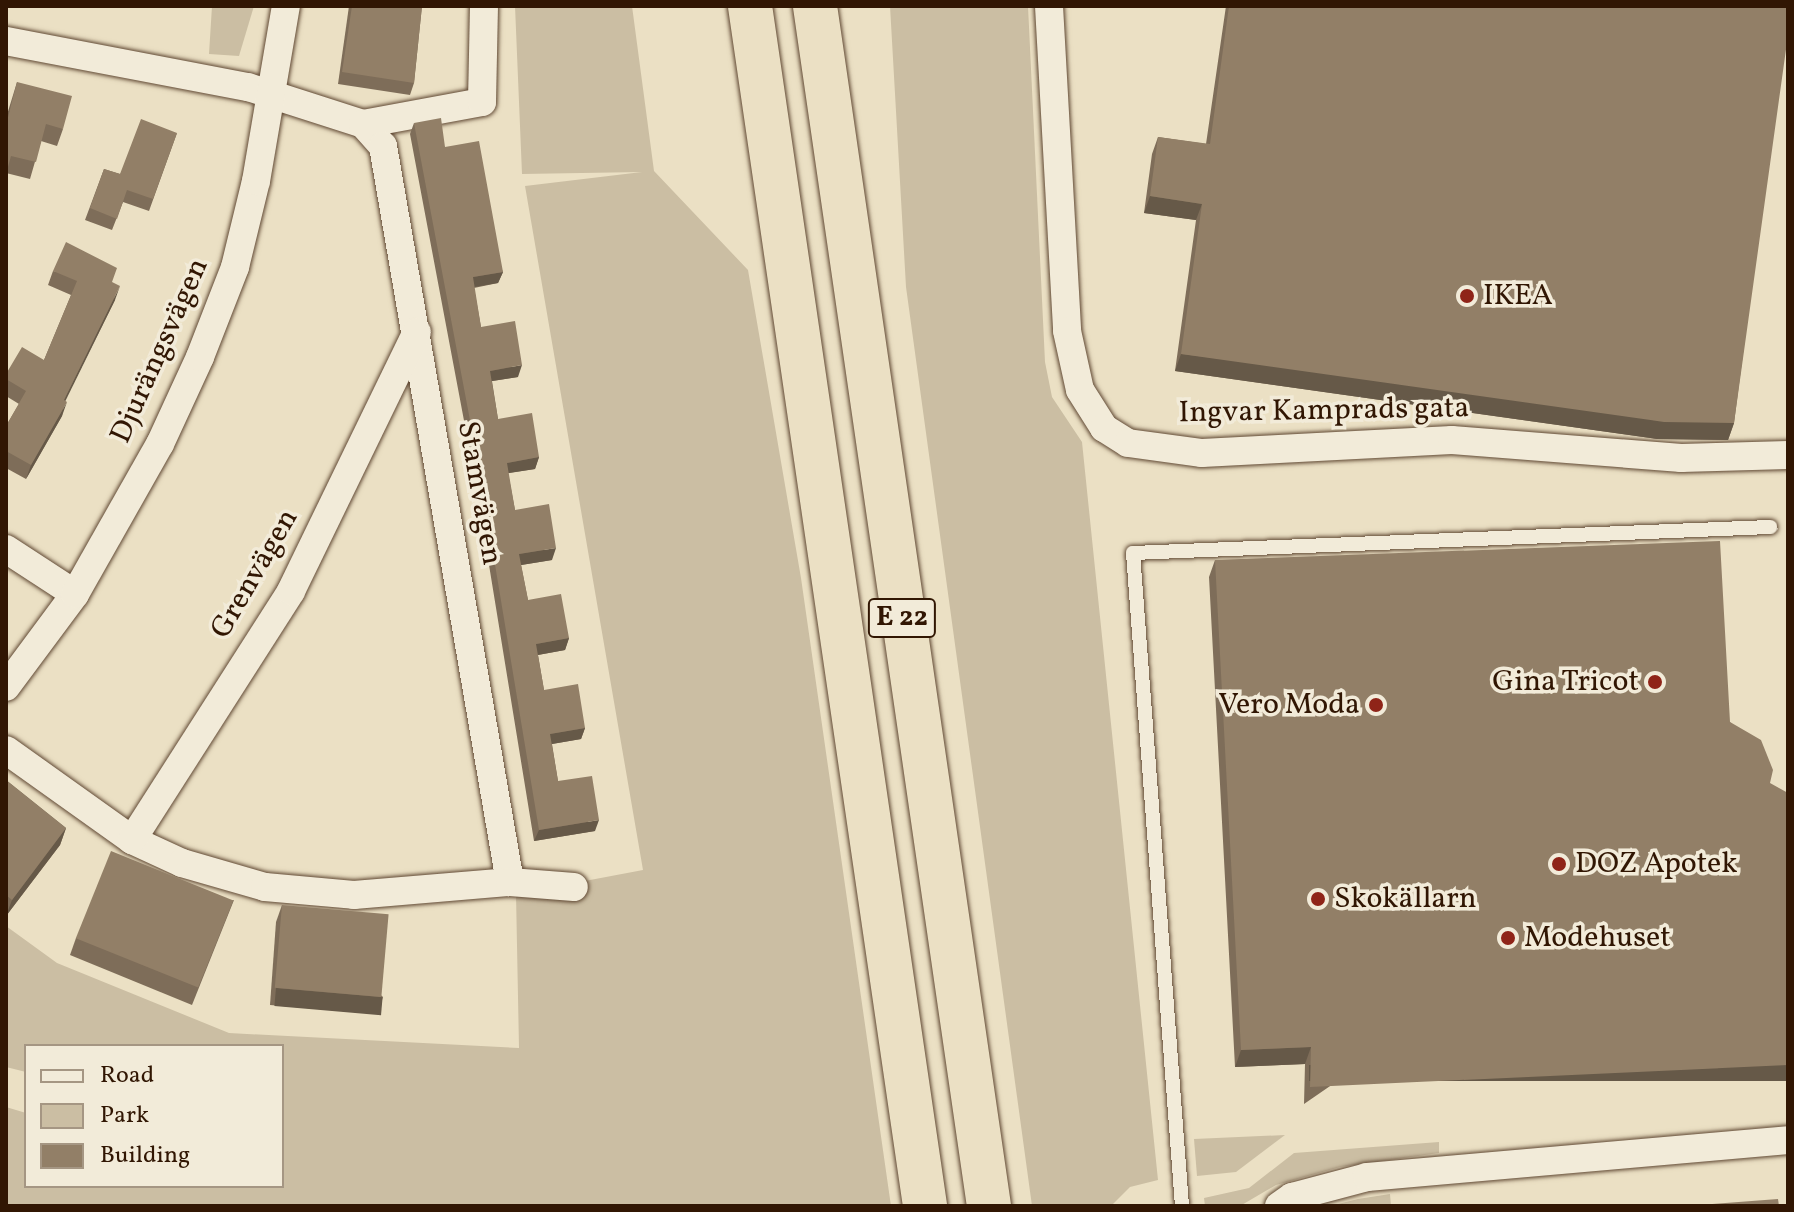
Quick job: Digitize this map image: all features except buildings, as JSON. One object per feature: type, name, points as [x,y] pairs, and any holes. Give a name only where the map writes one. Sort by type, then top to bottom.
[{"type":"highway","name":"E 22","points":[[750,6],[925,1206]]},
{"type":"highway","name":"E 22","points":[[815,6],[832,143],[989,1206]]},
{"type":"highway","points":[[832,143],[844,6]]},
{"type":"street","name":"Djurängsvägen","points":[[6,687],[75,594],[160,444],[200,357],[235,267],[271,96],[286,6]]},
{"type":"street","points":[[6,41],[248,87],[363,124],[482,102],[484,6]]},
{"type":"street","name":"Ingvar Kamprads gata","points":[[1049,6],[1067,331],[1080,390],[1104,428],[1128,443],[1202,453],[1452,440],[1681,458],[1788,455]]},
{"type":"street","name":"Stamvägen","points":[[363,124],[383,146],[510,882]]},
{"type":"street","name":"Grenvägen","points":[[132,840],[291,591],[417,332]]},
{"type":"street","points":[[6,549],[75,594]]},
{"type":"street","points":[[6,750],[132,840],[182,863],[265,887],[354,895],[510,882],[574,887]]},
{"type":"street","points":[[1279,1206],[1292,1197],[1367,1177],[1788,1140]]},
{"type":"lane","points":[[1182,1206],[1133,553],[1770,527]]},
{"type":"green space","points":[[212,6],[254,6],[239,56],[209,54]]},
{"type":"green space","points":[[515,6],[632,6],[654,171],[748,270],[801,578],[891,1206],[6,1206],[6,1107],[24,1112],[24,1188],[284,1188],[284,1044],[24,1044],[24,1072],[6,1067],[6,926],[57,963],[229,1033],[519,1048],[516,894],[643,870],[525,186],[642,172],[522,174]]},
{"type":"green space","points":[[890,6],[1028,6],[1045,362],[1052,397],[1082,442],[1158,1180],[1130,1187],[1111,1206],[1032,1206],[906,287]]},
{"type":"green space","points":[[1285,1135],[1236,1172],[1197,1176],[1194,1139]]},
{"type":"green space","points":[[1439,1142],[1439,1153],[1340,1167],[1276,1185],[1240,1206],[1205,1206],[1204,1198],[1249,1188],[1294,1153]]},
{"type":"green space","points":[[1390,1194],[1391,1206],[1330,1206],[1358,1199]]},
{"type":"place","name":"IKEA","points":[[1467,296]]},
{"type":"place","name":"Gina Tricot","points":[[1655,682]]},
{"type":"place","name":"Vero Moda","points":[[1376,705]]},
{"type":"place","name":"DOZ Apotek","points":[[1559,864]]},
{"type":"place","name":"Skokällarn","points":[[1318,899]]},
{"type":"place","name":"Modehuset","points":[[1508,938]]}]
